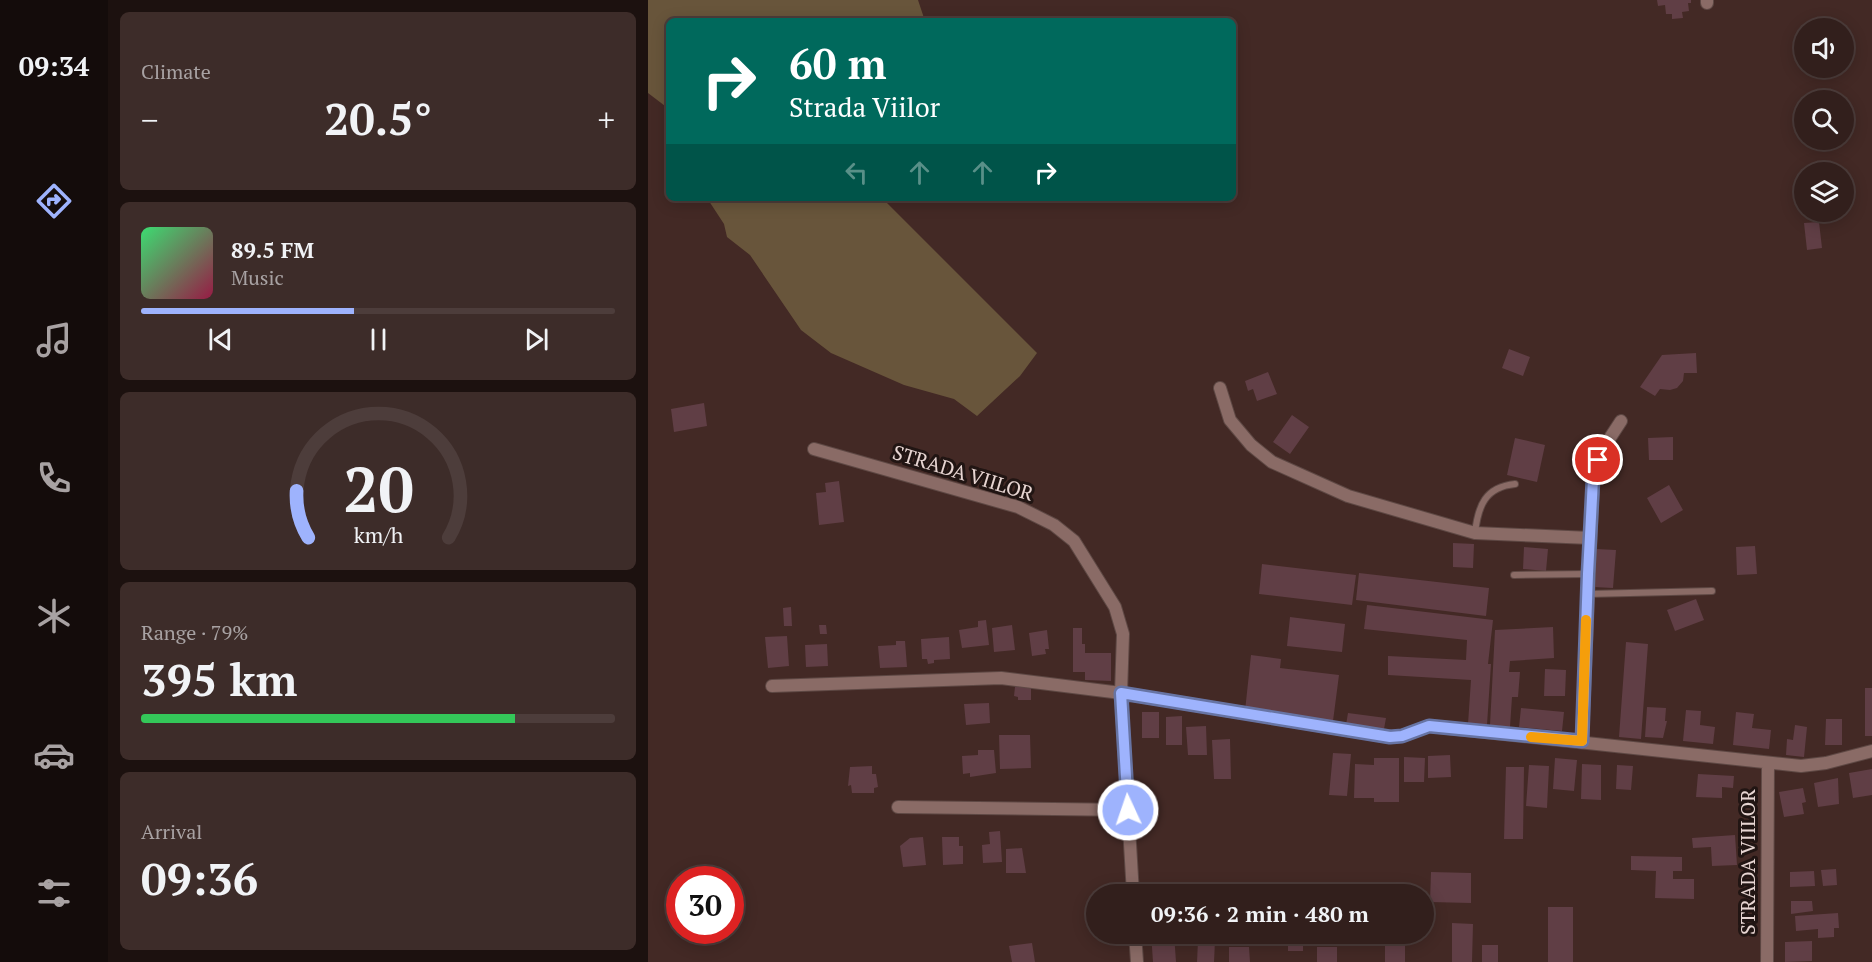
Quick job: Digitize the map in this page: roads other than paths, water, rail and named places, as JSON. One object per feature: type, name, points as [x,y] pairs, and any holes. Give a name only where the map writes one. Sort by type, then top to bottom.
[{"type":"street","points":[[1220,387],[1230,420],[1251,445],[1272,462],[1348,496],[1475,533],[1590,538]]},
{"type":"street","points":[[1582,741],[1593,479],[1598,460],[1621,421]]},
{"type":"street","name":"STRADA VIILOR","points":[[814,449],[1018,507],[1054,525],[1074,541],[1115,607],[1123,634],[1121,693],[1132,884]]},
{"type":"street","name":"STRADA VIILOR","points":[[772,686],[1001,678],[1121,693],[1390,737],[1402,736],[1429,726],[1768,763],[1809,765],[1872,752]]},
{"type":"street","name":"STRADA VIILOR","points":[[1767,962],[1768,763]]},
{"type":"street","points":[[898,807],[1128,810]]},
{"type":"street","points":[[1136,944],[1137,962]]},
{"type":"lane","points":[[1475,533],[1480,504],[1491,492],[1502,485],[1515,484]]},
{"type":"lane","points":[[1514,576],[1588,574]]},
{"type":"lane","points":[[1587,594],[1712,591]]}]
